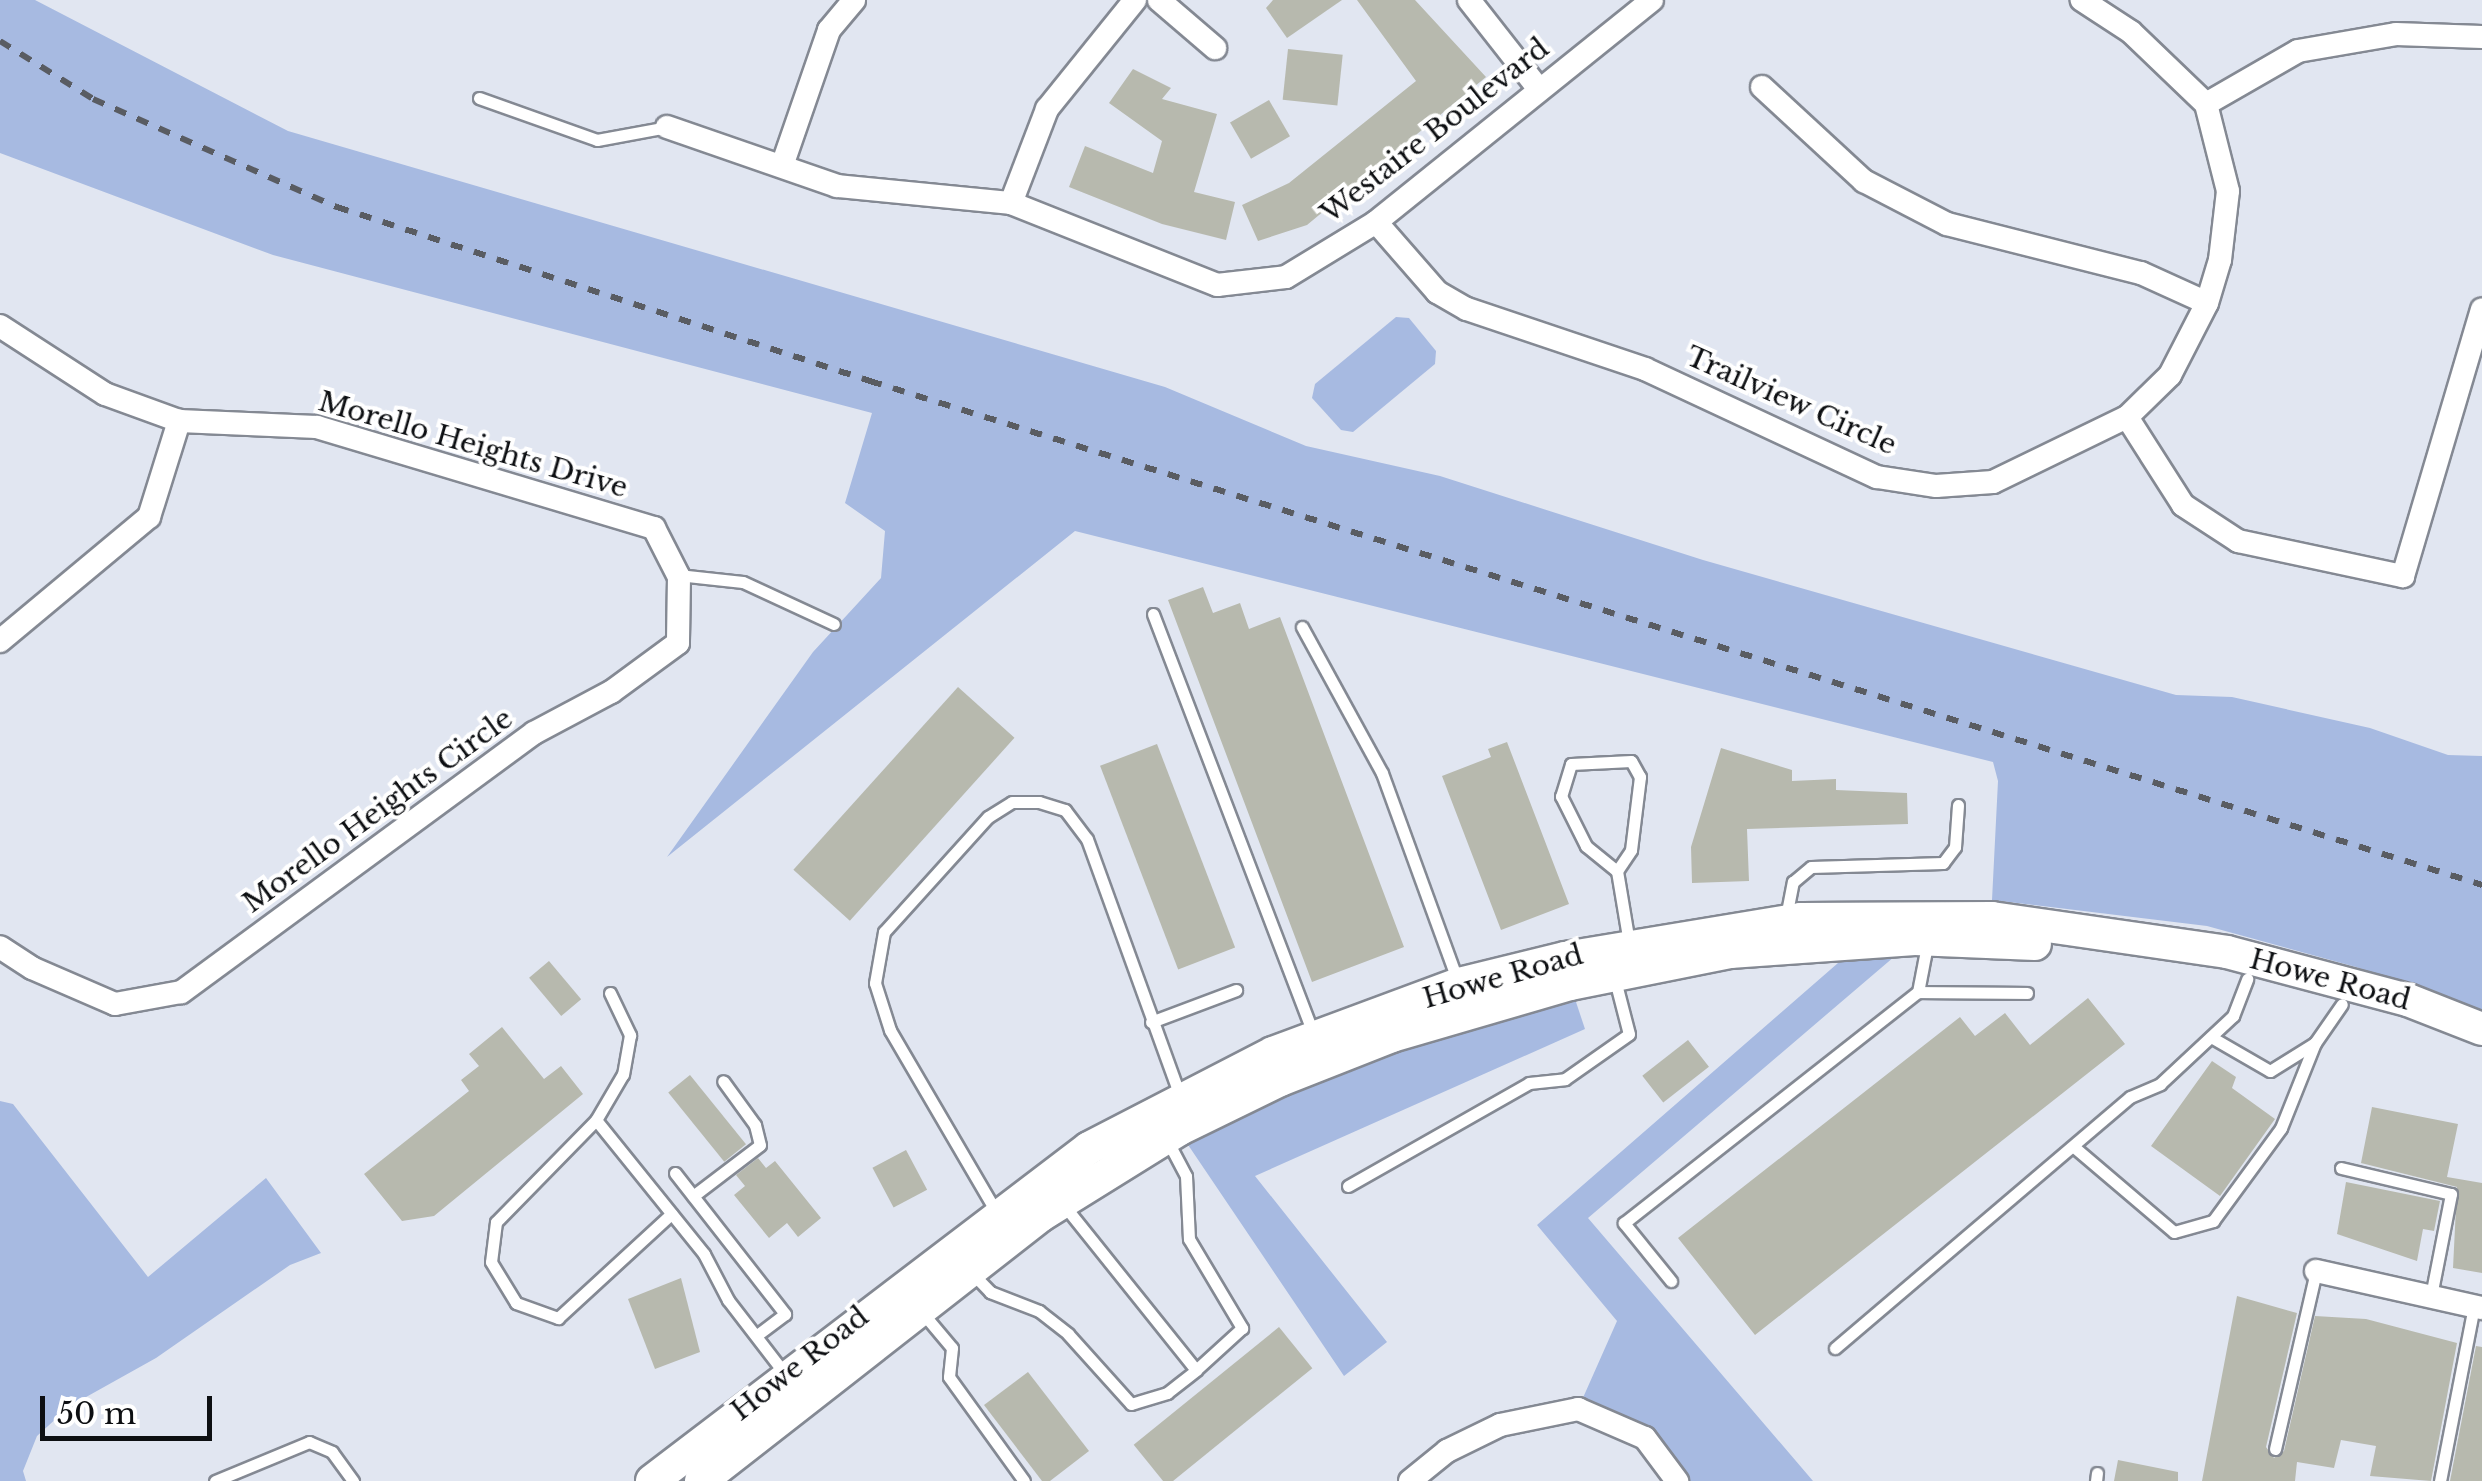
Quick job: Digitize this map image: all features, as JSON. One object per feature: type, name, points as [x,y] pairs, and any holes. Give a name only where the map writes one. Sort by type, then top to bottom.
[{"type":"street","points":[[782,166],[829,30],[854,0]]},
{"type":"street","points":[[1011,203],[1048,109],[1135,0]]},
{"type":"street","points":[[1160,0],[1215,48]]},
{"type":"street","points":[[1469,0],[1538,88]]},
{"type":"street","name":"Westaire Boulevard","points":[[667,127],[837,186],[1011,203],[1217,285],[1286,276],[1376,222],[1652,0]]},
{"type":"street","points":[[2082,0],[2131,32],[2206,104],[2298,51],[2396,34],[2482,38]]},
{"type":"street","points":[[1762,87],[1864,181],[1947,224],[2141,273],[2207,303]]},
{"type":"street","name":"Trailview Circle","points":[[1376,222],[1437,292],[1468,309],[1645,369],[1876,477],[1936,486],[1993,482],[2127,417],[2170,375],[2207,303],[2228,191],[2206,104]]},
{"type":"street","points":[[2127,417],[2183,505],[2238,541],[2404,576],[2482,309]]},
{"type":"street","name":"Morello Heights Drive","points":[[0,326],[104,394],[178,421],[317,427],[654,528]]},
{"type":"street","points":[[0,641],[148,516],[178,421]]},
{"type":"street","name":"Morello Heights Circle","points":[[0,946],[32,968],[115,1004],[181,992],[534,734],[611,692],[678,643],[678,575],[654,528]]},
{"type":"street","name":"Howe Road","points":[[652,1481],[785,1374],[1089,1148],[1180,1098],[1315,1037],[1459,984],[1629,943],[1786,922],[1930,915],[2066,927],[2264,961],[2408,1000],[2482,1029]]},
{"type":"street","name":"Howe Road","points":[[702,1481],[968,1269],[1062,1202],[1166,1137],[1280,1080],[1392,1036],[1614,976],[1730,952],[1928,940],[2060,947],[2247,979],[2342,1004],[2482,1052]]},
{"type":"street","points":[[2316,1271],[2478,1307]]},
{"type":"street","points":[[1410,1481],[1447,1450],[1500,1424],[1578,1409],[1645,1438],[1678,1481]]},
{"type":"lane","points":[[478,98],[596,140],[667,127]]},
{"type":"lane","points":[[678,575],[742,582],[834,624]]},
{"type":"lane","points":[[1153,614],[1315,1037]]},
{"type":"lane","points":[[1302,627],[1382,772],[1459,984]]},
{"type":"lane","points":[[1617,871],[1631,850],[1640,777],[1630,762],[1571,764],[1561,796],[1586,846],[1617,871],[1629,943]]},
{"type":"lane","points":[[998,1215],[890,1030],[875,984],[884,932],[988,817],[1012,802],[1066,810],[1087,839],[1180,1098]]},
{"type":"lane","points":[[1786,922],[1793,882],[1811,867],[1943,863],[1956,847],[1958,805]]},
{"type":"lane","points":[[1918,992],[1928,940]]},
{"type":"lane","points":[[1348,1186],[1529,1082],[1565,1079],[1629,1034],[1614,976]]},
{"type":"lane","points":[[1835,1348],[2211,1037],[2233,1016],[2247,979]]},
{"type":"lane","points":[[1151,1022],[1236,990]]},
{"type":"lane","points":[[1670,1282],[1624,1222],[1918,992],[2027,993]]},
{"type":"lane","points":[[610,993],[630,1034],[623,1074],[596,1120],[496,1222],[491,1262],[516,1302],[558,1318],[671,1214]]},
{"type":"lane","points":[[2074,1147],[2174,1232],[2212,1221],[2281,1128],[2315,1042],[2342,1004]]},
{"type":"lane","points":[[2211,1037],[2270,1071],[2315,1042]]},
{"type":"lane","points":[[693,1196],[760,1144],[755,1124],[723,1081]]},
{"type":"lane","points":[[596,1120],[671,1214],[785,1374]]},
{"type":"lane","points":[[968,1269],[990,1292],[1039,1311],[1068,1334],[1131,1404],[1167,1393],[1242,1328],[1189,1239],[1186,1176],[1166,1137]]},
{"type":"lane","points":[[2341,1168],[2451,1194],[2431,1296]]},
{"type":"lane","points":[[675,1173],[785,1314],[756,1336]]},
{"type":"lane","points":[[1062,1202],[1196,1370]]},
{"type":"lane","points":[[2276,1449],[2316,1271]]},
{"type":"lane","points":[[2440,1481],[2478,1307]]},
{"type":"lane","points":[[919,1308],[952,1348],[949,1377],[1024,1481]]},
{"type":"lane","points":[[215,1481],[309,1442],[332,1452],[353,1481]]},
{"type":"shaded area","points":[[0,0],[35,0],[288,131],[1165,387],[1306,446],[1440,476],[1703,560],[2176,695],[2232,697],[2370,728],[2448,755],[2482,756],[2482,1011],[2356,967],[2207,926],[1992,900],[1998,781],[1993,762],[1075,531],[667,857],[813,652],[881,578],[885,531],[845,503],[872,413],[273,255],[0,153]]},
{"type":"shaded area","points":[[1396,317],[1409,318],[1436,351],[1435,364],[1353,432],[1341,430],[1312,398],[1315,384]]},
{"type":"shaded area","points":[[1915,939],[1588,1218],[1813,1481],[1677,1481],[1645,1438],[1578,1409],[1617,1321],[1537,1225],[1861,943]]},
{"type":"shaded area","points":[[1570,984],[1585,1029],[1255,1176],[1387,1342],[1344,1376],[1178,1130]]},
{"type":"shaded area","points":[[0,1101],[13,1104],[148,1277],[266,1178],[321,1253],[290,1265],[156,1358],[70,1406],[37,1436],[23,1471],[26,1481],[0,1481]]},
{"type":"building","points":[[1273,0],[1342,0],[1287,38],[1266,8]]},
{"type":"building","points":[[1357,0],[1415,0],[1486,77],[1307,225],[1258,241],[1242,205],[1289,183],[1416,81]]},
{"type":"building","points":[[1288,49],[1343,55],[1337,105],[1283,100]]},
{"type":"building","points":[[1133,69],[1171,88],[1162,99],[1217,114],[1194,192],[1235,202],[1226,240],[1162,224],[1069,187],[1085,146],[1153,173],[1162,141],[1109,103]]},
{"type":"building","points":[[1269,100],[1290,136],[1251,159],[1230,122]]},
{"type":"building","points":[[1203,587],[1213,613],[1240,603],[1249,629],[1280,617],[1404,947],[1312,982],[1168,600]]},
{"type":"building","points":[[958,687],[1014,738],[850,921],[793,870]]},
{"type":"building","points":[[1507,742],[1569,904],[1501,930],[1442,776],[1491,757],[1488,749]]},
{"type":"building","points":[[1157,744],[1235,948],[1178,969],[1100,766]]},
{"type":"building","points":[[1721,748],[1792,770],[1792,781],[1836,779],[1836,790],[1907,793],[1908,824],[1747,829],[1749,881],[1692,883],[1691,847]]},
{"type":"building","points":[[549,961],[581,999],[561,1016],[529,978]]},
{"type":"building","points":[[2088,998],[2125,1044],[1755,1335],[1678,1238],[1960,1017],[1975,1036],[2005,1013],[2030,1045]]},
{"type":"building","points":[[502,1027],[544,1079],[561,1066],[583,1094],[434,1216],[402,1221],[364,1174],[469,1091],[461,1080],[479,1066],[469,1054]]},
{"type":"building","points":[[1688,1040],[1709,1067],[1663,1103],[1642,1076]]},
{"type":"building","points":[[2212,1061],[2236,1077],[2232,1088],[2275,1119],[2220,1196],[2151,1146]]},
{"type":"building","points":[[690,1075],[746,1144],[724,1162],[668,1093]]},
{"type":"building","points":[[2372,1107],[2458,1124],[2447,1177],[2482,1183],[2482,1273],[2453,1268],[2457,1187],[2361,1163]]},
{"type":"building","points":[[906,1150],[927,1190],[894,1208],[872,1168]]},
{"type":"building","points":[[758,1158],[766,1168],[775,1161],[821,1218],[798,1237],[787,1223],[769,1238],[734,1195],[745,1186],[736,1175]]},
{"type":"building","points":[[2346,1182],[2440,1201],[2434,1231],[2423,1229],[2417,1261],[2337,1234]]},
{"type":"building","points":[[681,1278],[700,1352],[655,1369],[628,1299]]},
{"type":"building","points":[[2237,1296],[2297,1313],[2266,1447],[2274,1458],[2284,1451],[2315,1316],[2366,1319],[2457,1343],[2431,1481],[2370,1476],[2376,1446],[2341,1440],[2334,1468],[2297,1462],[2295,1481],[2202,1481]]},
{"type":"building","points":[[1279,1327],[1312,1368],[1173,1481],[1163,1481],[1134,1445]]},
{"type":"building","points":[[2476,1346],[2482,1347],[2482,1481],[2450,1481]]},
{"type":"building","points":[[1028,1372],[1089,1451],[1050,1481],[1042,1481],[984,1405]]},
{"type":"building","points":[[2118,1460],[2178,1472],[2178,1481],[2114,1481]]},
{"type":"railway","points":[[0,41],[93,99],[337,207],[870,381],[2482,885]]}]
